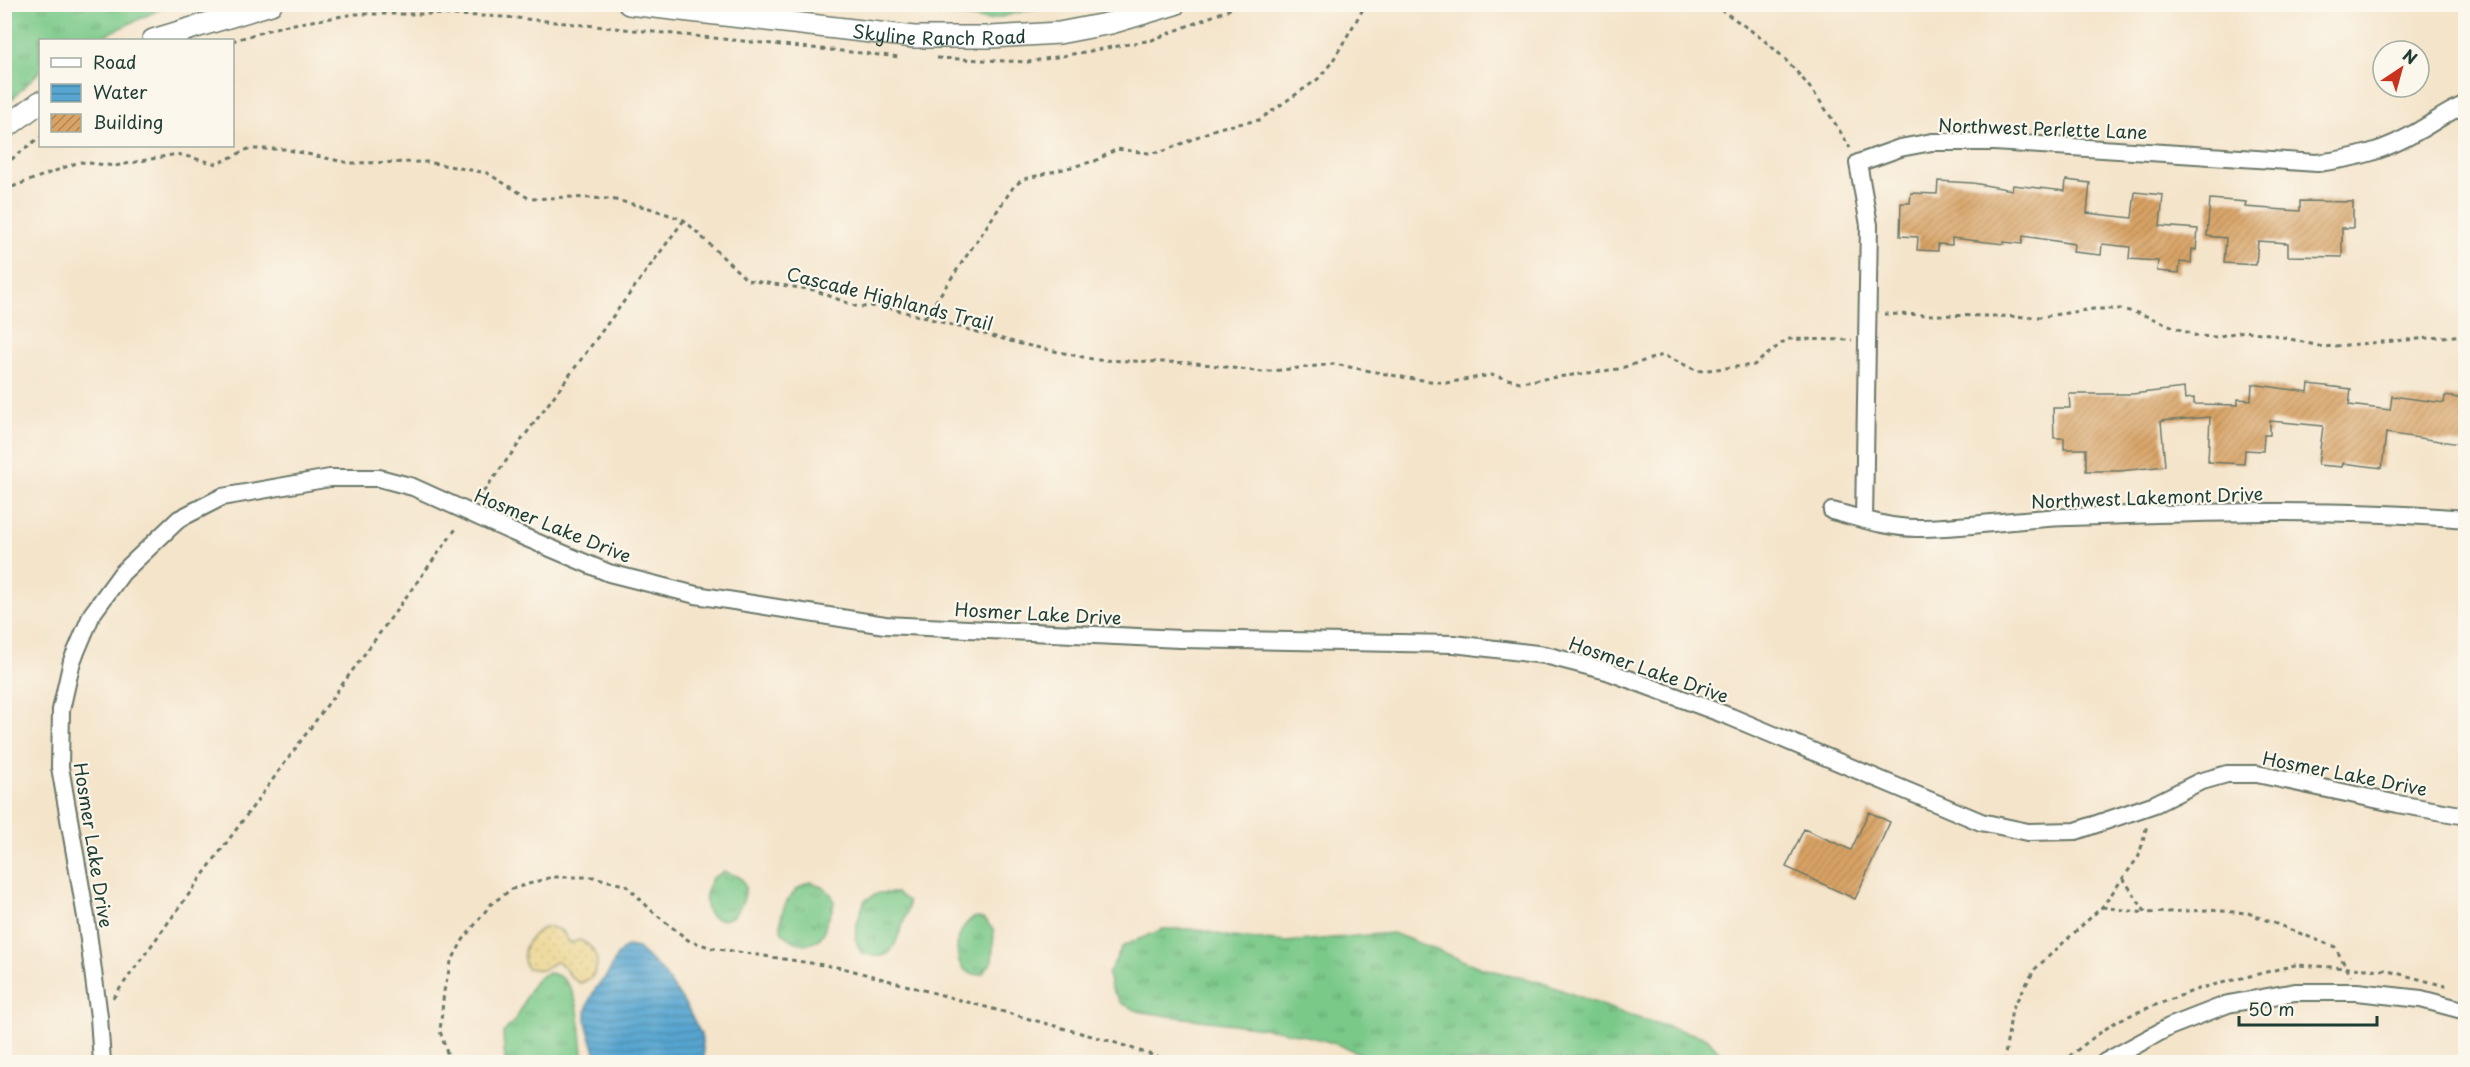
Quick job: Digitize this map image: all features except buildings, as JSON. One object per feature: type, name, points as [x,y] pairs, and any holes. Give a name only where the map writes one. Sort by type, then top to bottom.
[{"type":"street","points":[[156,39],[271,4]]},
{"type":"street","name":"Skyline Ranch Road","points":[[629,4],[914,37],[991,37],[1059,33],[1111,23],[1175,4]]},
{"type":"street","points":[[4,129],[39,103]]},
{"type":"street","name":"Northwest Perlette Lane","points":[[1858,163],[1899,148],[1932,142],[1973,142],[2317,163],[2356,158],[2389,146],[2466,104]]},
{"type":"street","points":[[1858,163],[1869,225],[1864,519]]},
{"type":"street","name":"Hosmer Lake Drive","points":[[102,1062],[99,1017],[86,917],[60,767],[61,710],[72,661],[92,614],[122,573],[179,519],[222,497],[330,478],[379,477],[413,487],[609,573],[696,595],[885,625],[1180,639],[1454,644],[1545,655],[1607,671],[1731,717],[1980,822],[2028,832],[2076,831],[2155,804],[2227,774],[2257,774],[2466,816]]},
{"type":"street","name":"Northwest Lakemont Drive","points":[[1832,511],[1915,528],[2060,517],[2188,513],[2409,514],[2466,519]]},
{"type":"street","points":[[2105,1062],[2169,1027],[2228,1004],[2295,992],[2357,992],[2421,999],[2466,1011]]},
{"type":"path","points":[[925,317],[1014,186],[1024,179],[1095,161],[1117,149],[1148,153],[1162,152],[1218,128],[1259,120],[1318,79],[1332,62],[1366,4]]},
{"type":"path","points":[[1713,4],[1767,43],[1806,83],[1832,117],[1858,163]]},
{"type":"path","points":[[4,165],[39,138]]},
{"type":"path","name":"Cascade Highlands Trail","points":[[4,190],[79,162],[116,166],[177,154],[217,164],[248,149],[284,149],[349,163],[427,162],[487,173],[530,199],[568,197],[611,199],[684,220],[747,280],[814,290],[858,308],[883,306],[1021,344],[1097,360],[1196,363],[1262,372],[1334,364],[1446,383],[1491,375],[1520,382],[1618,369],[1663,355],[1698,371],[1754,365],[1788,339],[1868,341]]},
{"type":"path","points":[[99,1017],[684,220]]},
{"type":"path","points":[[1867,314],[2040,317],[2093,309],[2121,309],[2141,314],[2197,336],[2215,337],[2244,331],[2270,334],[2323,347],[2466,334]]},
{"type":"path","points":[[2004,1062],[2012,1009],[2035,969],[2102,907],[2139,856],[2155,804]]},
{"type":"path","points":[[450,1062],[440,1031],[443,1001],[451,962],[463,940],[491,904],[512,889],[552,877],[594,877],[627,886],[653,912],[688,940],[712,948],[843,968],[1110,1041],[1173,1062]]},
{"type":"path","points":[[2123,878],[2146,913]]},
{"type":"path","points":[[2102,907],[2146,913],[2207,910],[2248,913],[2335,947],[2348,967],[2357,992]]},
{"type":"green space","points":[[5,4],[169,4],[97,39],[39,39],[39,72],[5,106]]},
{"type":"green space","points":[[862,5],[1048,5],[989,20]]},
{"type":"green space","points":[[724,872],[740,878],[744,883],[745,893],[742,904],[735,914],[727,919],[718,919],[712,917],[708,912],[706,898],[712,878]]},
{"type":"green space","points":[[810,882],[829,892],[834,904],[819,939],[802,944],[782,933],[781,917],[791,896],[796,890]]},
{"type":"green space","points":[[879,893],[896,893],[908,901],[908,910],[894,946],[886,955],[872,956],[862,953],[858,947],[856,934],[865,900]]},
{"type":"green space","points":[[976,917],[983,919],[994,930],[992,962],[982,974],[971,974],[964,969],[957,952],[961,931]]},
{"type":"green space","points":[[1163,929],[1196,929],[1231,937],[1286,942],[1393,933],[1482,968],[1540,982],[1628,1015],[1707,1038],[1728,1062],[1380,1062],[1339,1045],[1309,1037],[1138,1011],[1121,1003],[1111,988],[1108,974],[1123,946]]},
{"type":"green space","points":[[547,973],[558,976],[573,992],[581,1031],[583,1053],[581,1062],[505,1062],[503,1033],[518,1015],[532,986]]},
{"type":"sand","points":[[550,927],[562,931],[570,943],[580,940],[590,947],[597,961],[591,978],[581,983],[576,981],[557,961],[542,970],[527,968],[524,955],[528,942],[537,932]]},
{"type":"water","points":[[628,946],[638,948],[662,971],[685,1004],[701,1034],[705,1062],[597,1062],[586,1021],[588,1005],[618,954]]}]
